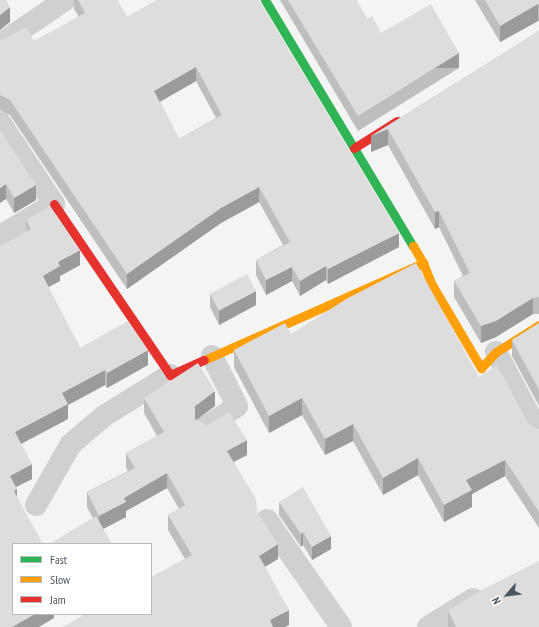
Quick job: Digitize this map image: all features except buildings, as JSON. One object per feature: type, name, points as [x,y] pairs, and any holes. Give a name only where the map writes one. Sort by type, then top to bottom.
[{"type":"street","points":[[0,44],[65,0]]},
{"type":"street","points":[[264,0],[423,263],[431,283],[481,368],[496,352],[539,325]]},
{"type":"street","points":[[354,148],[407,115]]},
{"type":"street","points":[[0,122],[170,375]]},
{"type":"street","points":[[0,236],[54,204]]},
{"type":"street","points":[[36,505],[71,444],[104,416],[170,375],[423,263]]},
{"type":"street","points":[[496,352],[539,433]]},
{"type":"street","points":[[206,427],[237,406],[212,356]]},
{"type":"street","points":[[267,520],[341,627]]},
{"type":"street","points":[[428,627],[492,589]]},
{"type":"traffic: fast","points":[[265,0],[413,246]]},
{"type":"traffic: slow","points":[[204,360],[423,263],[413,246]]},
{"type":"traffic: slow","points":[[423,263],[431,283],[481,368],[496,352],[539,325]]},
{"type":"traffic: jam","points":[[354,148],[397,121]]},
{"type":"traffic: jam","points":[[54,204],[170,375],[204,360]]}]
